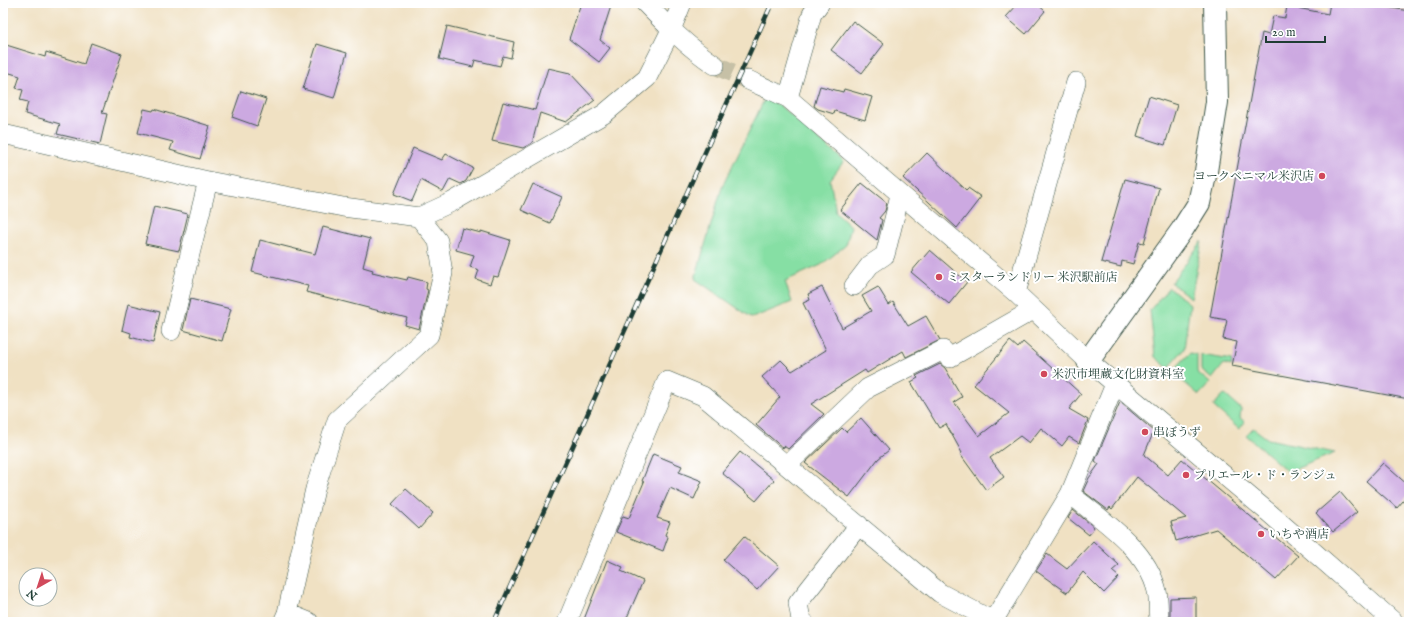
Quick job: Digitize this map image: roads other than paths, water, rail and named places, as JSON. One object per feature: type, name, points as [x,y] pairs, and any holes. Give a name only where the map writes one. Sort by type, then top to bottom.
[{"type":"street","points":[[645,3],[671,30],[698,54],[715,65]]},
{"type":"street","points":[[3,134],[208,181],[343,207],[419,217],[452,202],[604,114],[647,78],[671,30],[682,3]]},
{"type":"street","points":[[788,98],[812,14],[820,3]]},
{"type":"street","points":[[1088,361],[1182,230],[1199,203],[1206,171],[1217,102],[1215,3]]},
{"type":"street","points":[[748,80],[788,98],[1016,293],[1088,361],[1268,512],[1394,622]]},
{"type":"street","points":[[1016,293],[1076,82]]},
{"type":"street","points":[[172,331],[208,181]]},
{"type":"street","points":[[854,286],[870,264],[885,254],[900,195]]},
{"type":"street","points":[[309,622],[285,618],[315,489],[337,420],[429,335],[443,273],[438,241],[419,217]]},
{"type":"street","points":[[787,465],[868,388],[943,350],[949,358],[1033,310]]},
{"type":"street","points":[[567,622],[666,380],[703,396],[940,593],[992,621],[1070,494],[1115,384]]},
{"type":"street","points":[[1070,494],[1130,543],[1145,565],[1157,591],[1159,622]]},
{"type":"street","points":[[804,622],[801,620],[798,603],[859,525]]},
{"type":"tunnel","points":[[715,65],[748,80]]},
{"type":"railway","points":[[494,622],[772,3]]},
{"type":"place","name":"ヨークベニマル米沢店","points":[[1322,176]]},
{"type":"place","name":"ミスターランドリー 米沢駅前店","points":[[939,277]]},
{"type":"place","name":"米沢市埋蔵文化財資料室","points":[[1044,374]]},
{"type":"place","name":"串ぼうず","points":[[1145,432]]},
{"type":"place","name":"プリエール・ド・ランジュ","points":[[1186,475]]},
{"type":"place","name":"いちや酒店","points":[[1261,534]]}]
